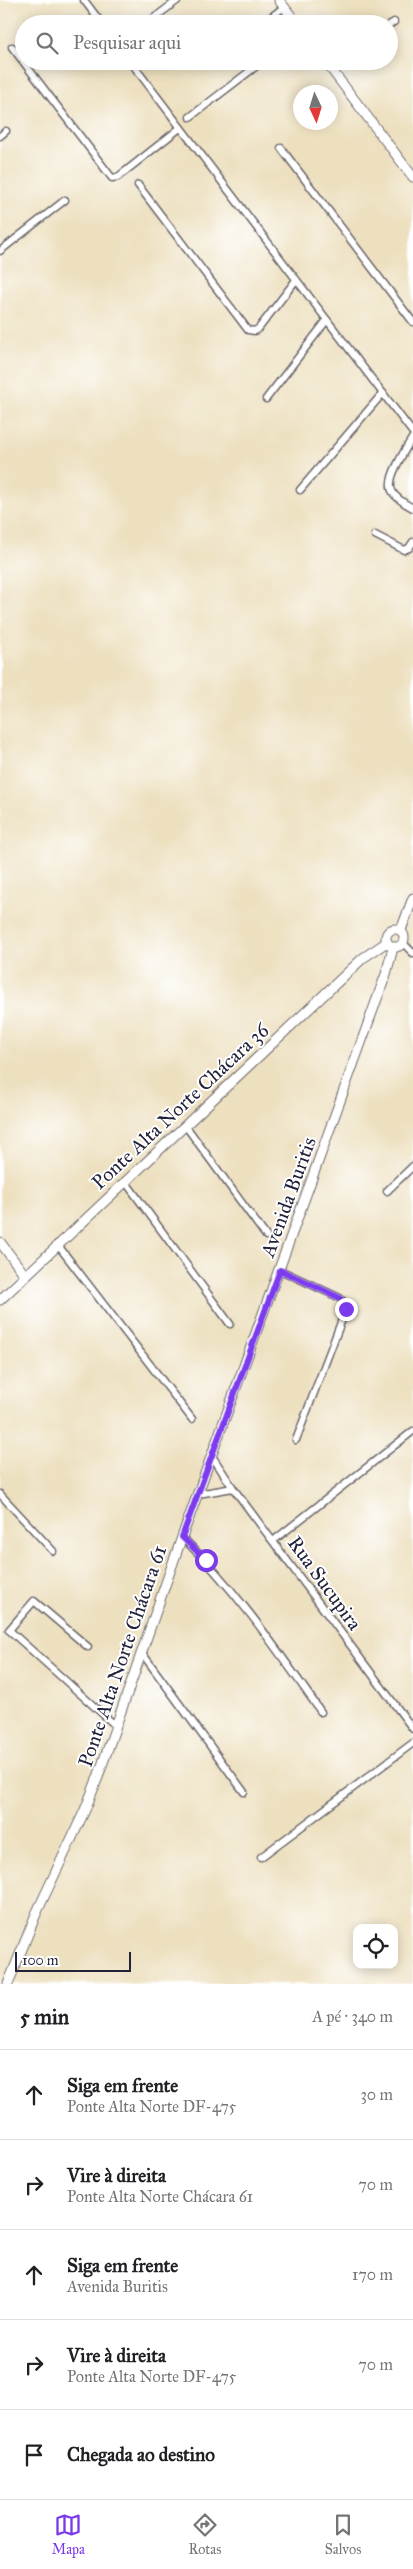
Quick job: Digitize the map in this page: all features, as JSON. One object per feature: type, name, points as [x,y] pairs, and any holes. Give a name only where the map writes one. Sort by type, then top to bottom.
[{"type":"street","points":[[84,0],[95,15]]},
{"type":"street","points":[[158,15],[178,0]]},
{"type":"street","points":[[271,15],[281,4],[290,15]]},
{"type":"street","points":[[12,47],[15,51]]},
{"type":"street","points":[[30,70],[112,178],[118,177],[180,128]]},
{"type":"street","points":[[137,70],[413,435],[390,478],[392,493],[413,508]]},
{"type":"street","points":[[190,117],[251,70]]},
{"type":"street","points":[[332,70],[413,177]]},
{"type":"street","points":[[0,136],[6,131]]},
{"type":"street","points":[[281,148],[413,322]]},
{"type":"street","points":[[138,185],[248,330],[255,331],[259,328],[296,280]]},
{"type":"street","points":[[0,251],[65,200]]},
{"type":"street","points":[[266,399],[327,320]]},
{"type":"street","points":[[300,490],[383,393]]},
{"type":"street","points":[[375,535],[404,550],[409,548],[413,542]]},
{"type":"street","points":[[413,898],[401,930],[404,944],[413,953]]},
{"type":"street","points":[[401,930],[395,928],[389,930],[390,945],[398,948],[404,944]]},
{"type":"street","name":"Ponte Alta Norte Chácara 36","points":[[0,1300],[363,958],[390,945]]},
{"type":"street","name":"Avenida Buritis","points":[[212,1456],[386,974],[390,945]]},
{"type":"street","points":[[185,1125],[266,1236]]},
{"type":"street","points":[[387,1191],[413,1166]]},
{"type":"street","points":[[125,1181],[230,1324]]},
{"type":"street","points":[[0,1242],[25,1275]]},
{"type":"street","points":[[58,1244],[192,1419]]},
{"type":"street","points":[[280,1270],[340,1298],[346,1305],[296,1440]]},
{"type":"street","points":[[274,1541],[413,1431]]},
{"type":"street","name":"Rua Sucupira","points":[[212,1456],[233,1488],[413,1729]]},
{"type":"street","name":"Ponte Alta Norte Chácara 61","points":[[8,1984],[36,1914],[85,1810],[212,1456]]},
{"type":"street","points":[[198,1494],[233,1488]]},
{"type":"street","points":[[0,1494],[53,1551]]},
{"type":"street","points":[[182,1537],[214,1568],[278,1651],[321,1712]]},
{"type":"street","points":[[88,1647],[34,1600],[9,1630],[116,1726]]},
{"type":"street","points":[[142,1653],[244,1792]]},
{"type":"street","points":[[261,1857],[413,1743]]},
{"type":"route","points":[[206,1560],[182,1537],[280,1270],[340,1298],[346,1305],[346,1309]]}]
